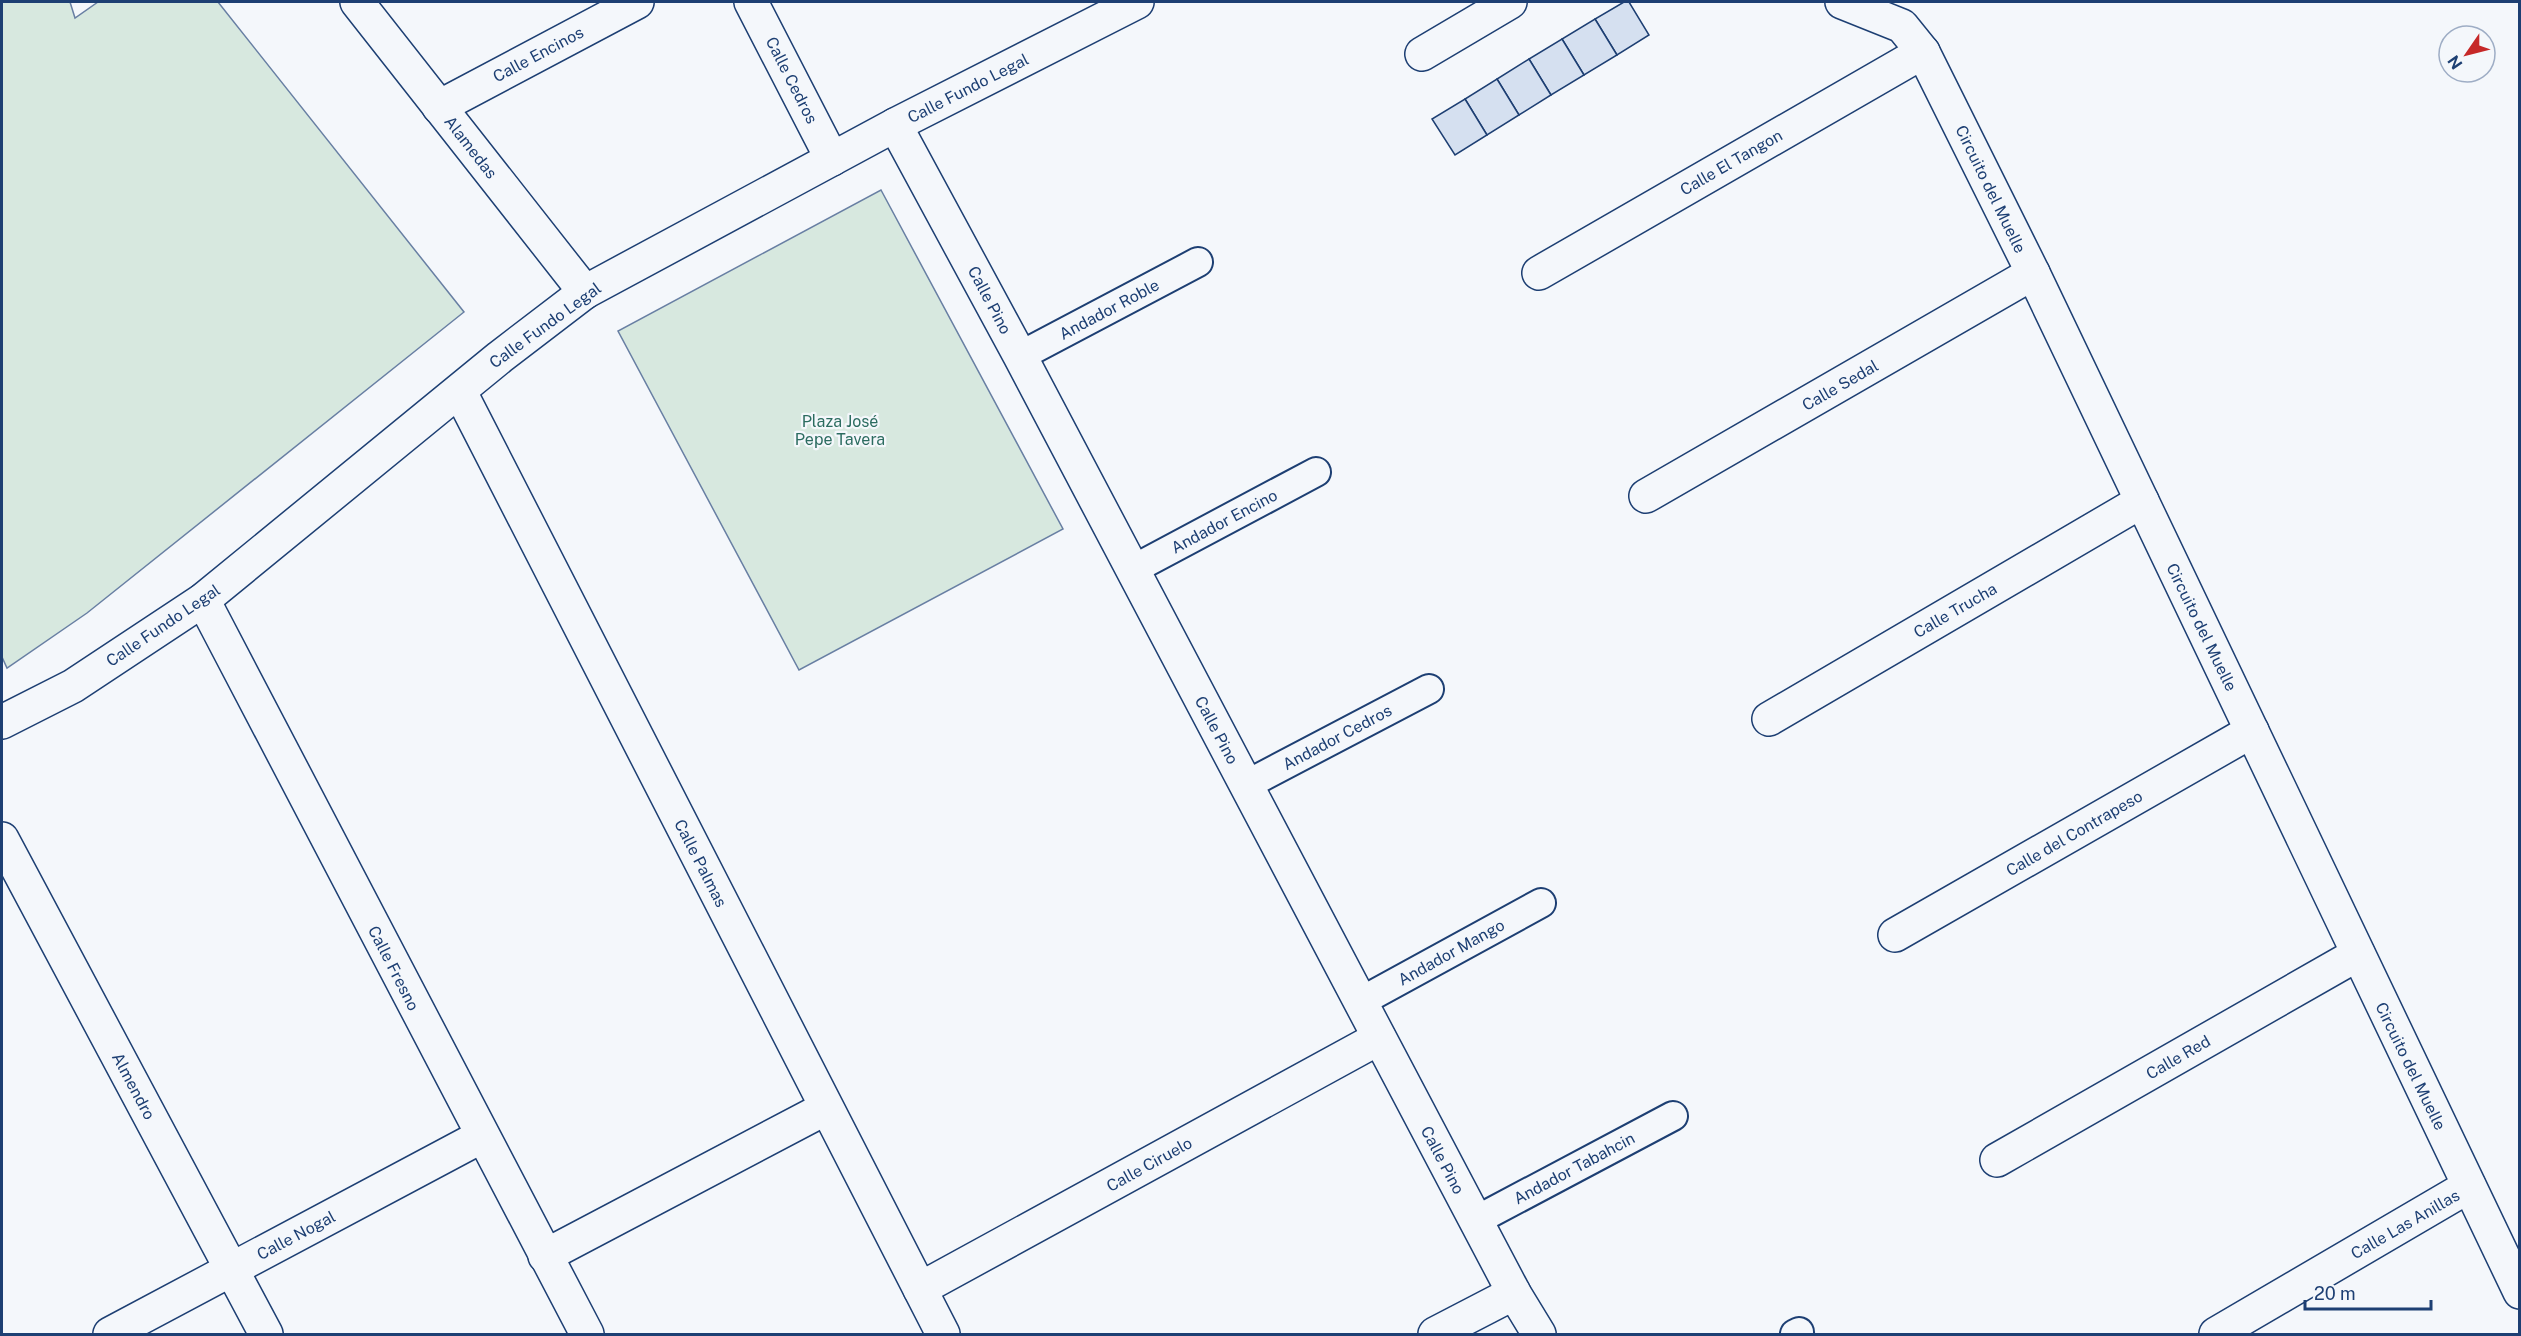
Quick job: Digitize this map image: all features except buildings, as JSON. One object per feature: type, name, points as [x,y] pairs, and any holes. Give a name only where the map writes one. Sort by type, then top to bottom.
[{"type":"street","name":"Alamedas","points":[[357,2],[585,292]]},
{"type":"street","name":"Calle Encinos","points":[[439,106],[602,10],[637,2]]},
{"type":"street","name":"Calle Cedros","points":[[751,2],[832,159]]},
{"type":"street","name":"Calle Fundo Legal","points":[[2,722],[73,686],[203,600],[500,357],[585,292],[895,125],[1095,12],[1137,2]]},
{"type":"street","points":[[1422,54],[1510,2]]},
{"type":"street","name":"Circuito del Muelle","points":[[1842,2],[1902,26],[1923,52],[2033,273],[2520,1292]]},
{"type":"street","name":"Calle El Tangon","points":[[1539,273],[1923,52]]},
{"type":"street","name":"Calle Pino","points":[[895,125],[1020,356],[1475,1221],[1539,1335]]},
{"type":"street","name":"Andador Roble","points":[[1020,356],[1198,262]]},
{"type":"street","name":"Calle Sedal","points":[[1646,496],[2033,273]]},
{"type":"street","name":"Calle Palmas","points":[[460,392],[943,1335]]},
{"type":"street","name":"Andador Encino","points":[[1132,570],[1316,472]]},
{"type":"street","name":"Calle Trucha","points":[[1768,719],[2142,501]]},
{"type":"street","name":"Calle Fresno","points":[[203,600],[587,1335]]},
{"type":"street","name":"Andador Cedros","points":[[1246,785],[1429,689]]},
{"type":"street","name":"Calle del Contrapeso","points":[[1895,935],[2252,731]]},
{"type":"street","name":"Almendro","points":[[2,839],[266,1335]]},
{"type":"street","name":"Andador Mango","points":[[1360,1002],[1541,903]]},
{"type":"street","name":"Calle Red","points":[[1997,1160],[2358,954]]},
{"type":"street","name":"Calle Ciruelo","points":[[920,1290],[1379,1038]]},
{"type":"street","points":[[545,1256],[826,1108]]},
{"type":"street","name":"Andador Tabahcin","points":[[1475,1221],[1673,1116]]},
{"type":"street","name":"Calle Nogal","points":[[110,1335],[482,1136]]},
{"type":"street","name":"Calle Las Anillas","points":[[2216,1335],[2469,1186]]},
{"type":"street","points":[[1435,1335],[1514,1293]]},
{"type":"green space","points":[[2,2],[70,2],[75,18],[98,2],[218,2],[464,312],[87,613],[7,668],[2,657]]},
{"type":"green space","name":"Plaza José Pepe Tavera","points":[[881,190],[1063,529],[799,670],[618,331]]}]
